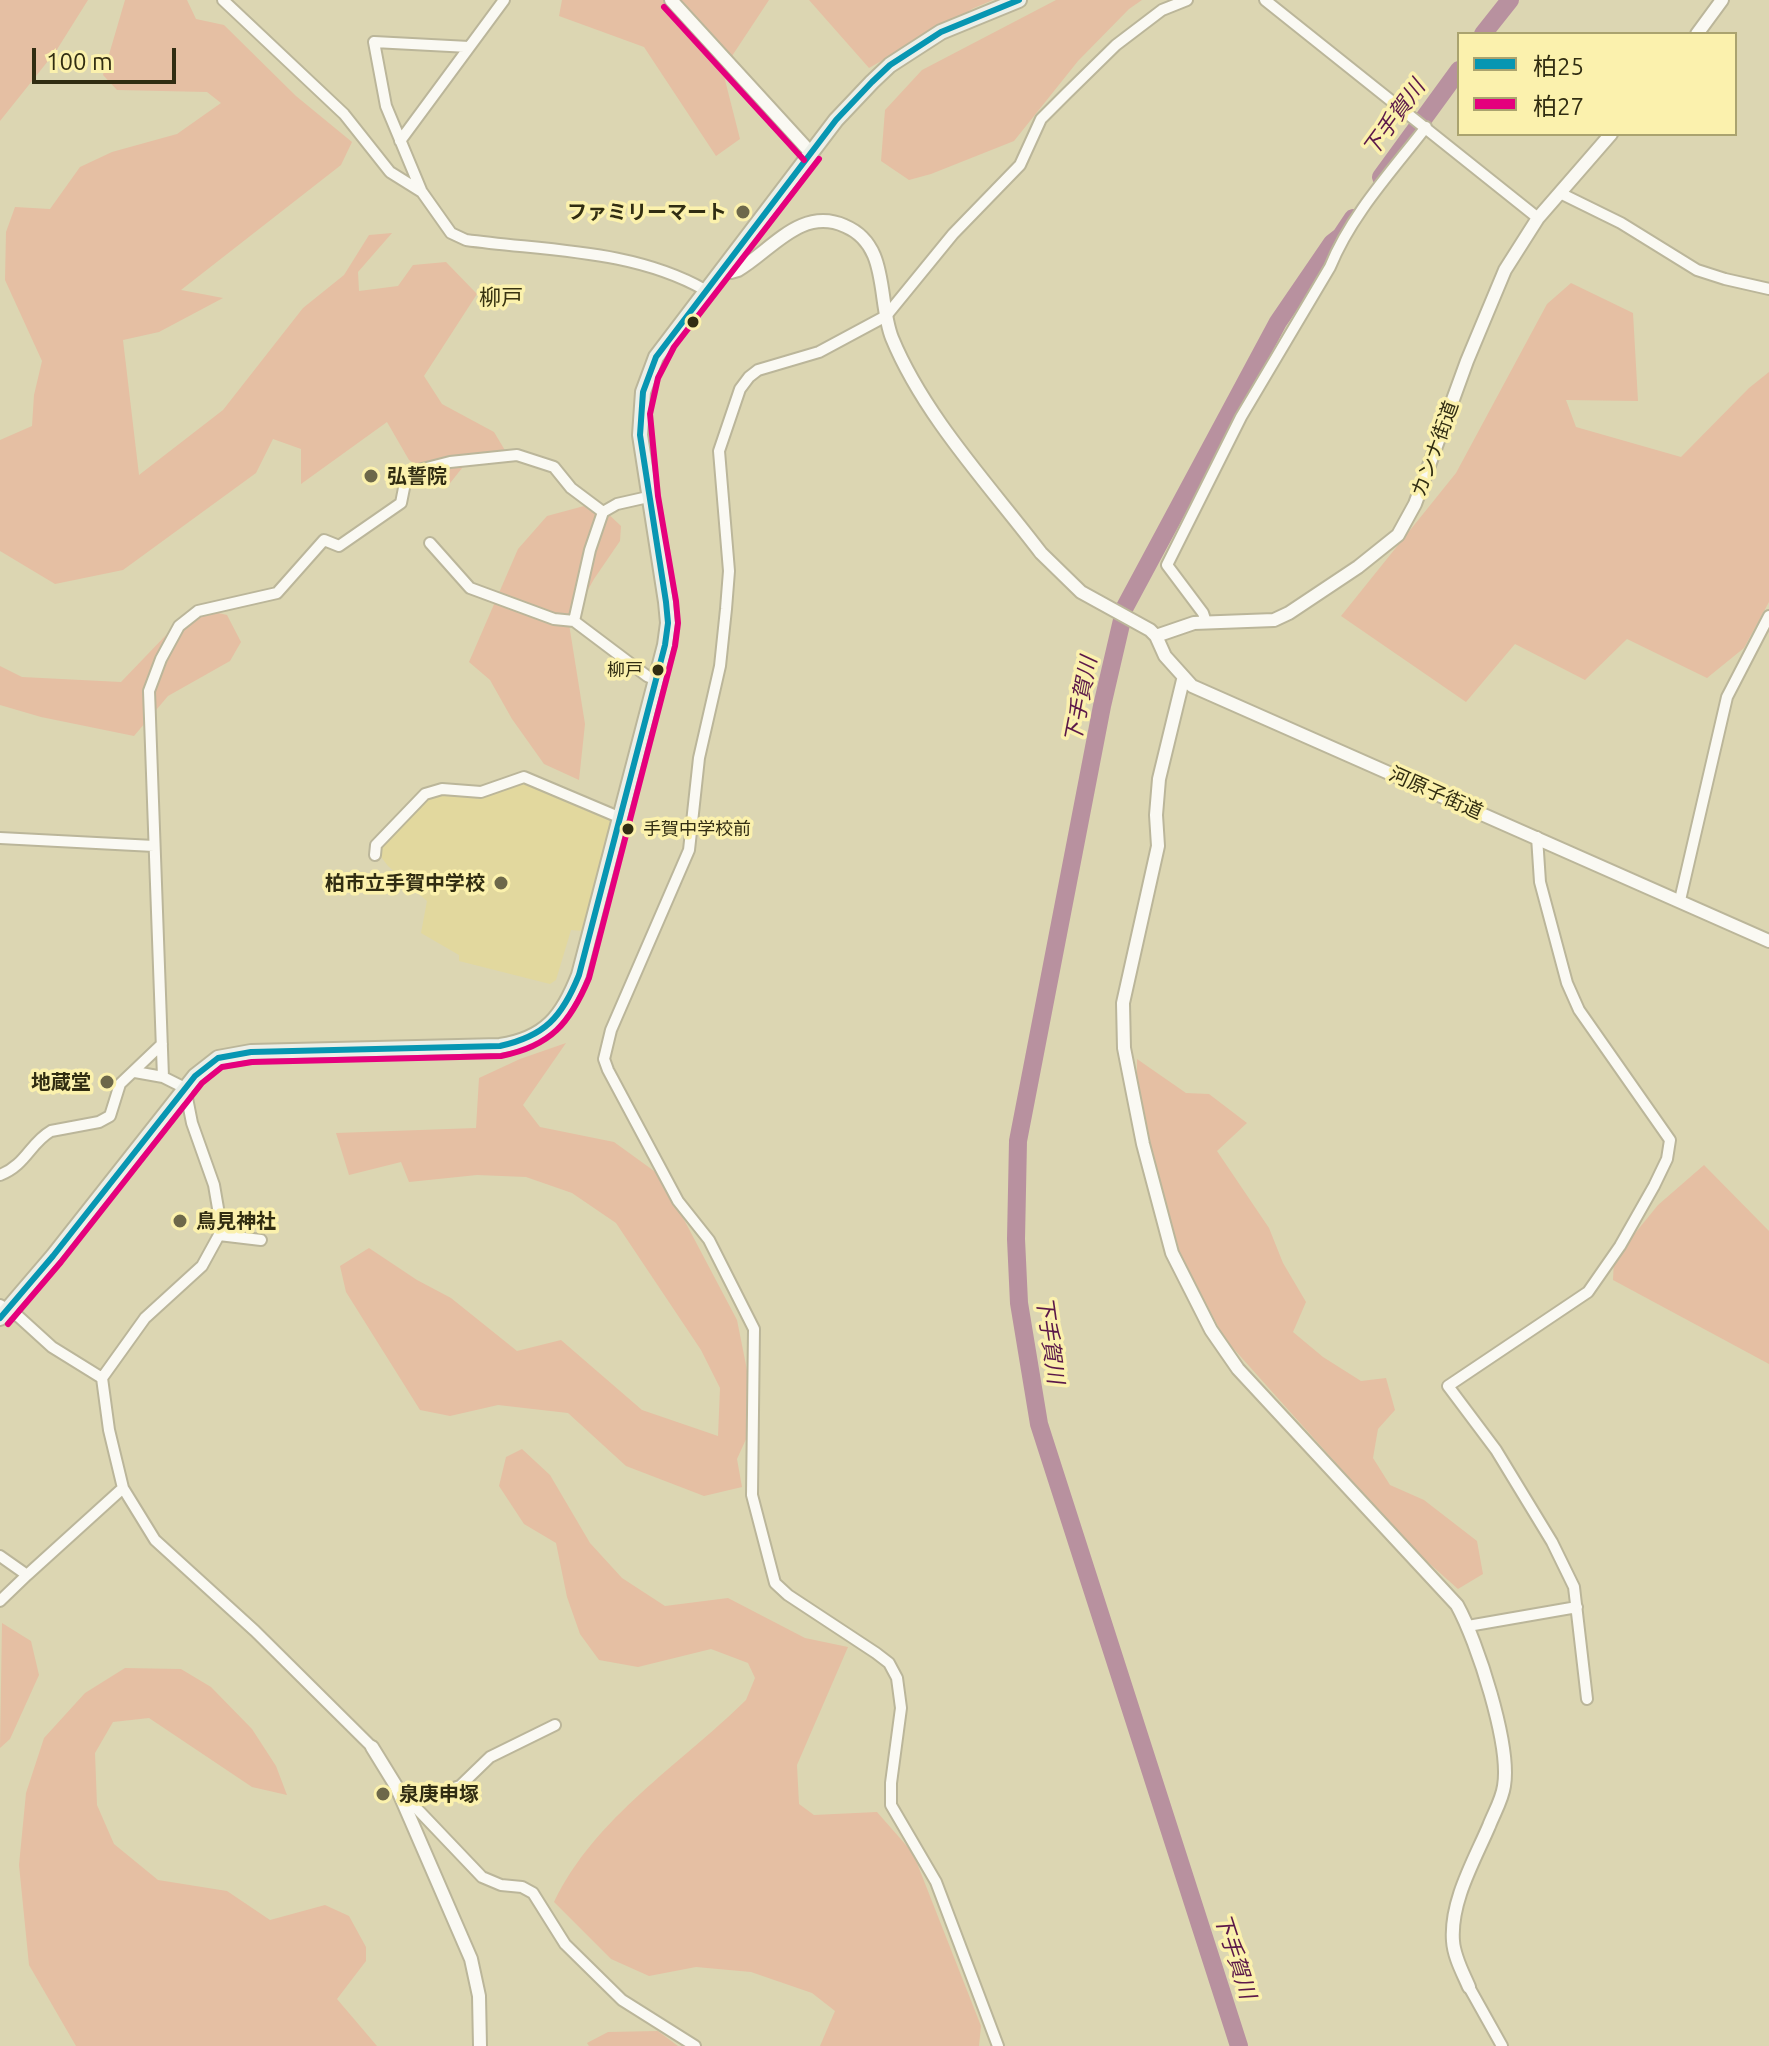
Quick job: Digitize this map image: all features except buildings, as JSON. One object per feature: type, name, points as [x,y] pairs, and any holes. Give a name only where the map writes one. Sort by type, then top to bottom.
[{"type":"main road","points":[[3,1310],[206,1064],[232,1054],[485,1048],[514,1044],[543,1031],[564,1010],[579,975],[657,680],[668,623],[640,435],[643,392],[656,357],[854,100],[890,65],[941,32],[1019,0]]},
{"type":"street","points":[[223,0],[344,114],[390,172],[422,192]]},
{"type":"street","points":[[400,141],[504,0]]},
{"type":"street","points":[[671,0],[811,153]]},
{"type":"street","points":[[998,2046],[936,1882],[891,1805],[901,1708],[897,1678],[889,1663],[782,1591],[775,1583],[752,1495],[754,1329],[709,1240],[678,1201],[604,1059],[611,1030],[689,850],[699,758],[720,666],[729,571],[719,451],[740,389],[758,370],[819,352],[886,316],[937,253],[1020,165],[1041,119],[1116,45],[1162,10],[1187,0]]},
{"type":"street","points":[[1265,0],[1538,218]]},
{"type":"street","points":[[1698,32],[1722,0]]},
{"type":"street","points":[[469,47],[374,42],[379,80],[400,141],[422,192],[451,233],[466,240],[625,259],[675,274],[705,290]]},
{"type":"street","points":[[1206,622],[1203,613],[1167,565],[1241,417],[1330,267],[1337,248],[1426,127]]},
{"type":"street","name":"カンナ街道","points":[[1156,636],[1206,622],[1274,620],[1358,567],[1398,535],[1415,504],[1487,310],[1505,270],[1538,218],[1609,136]]},
{"type":"street","points":[[1560,193],[1621,223],[1697,270],[1769,289]]},
{"type":"street","name":"河原子街道","points":[[722,269],[731,272],[738,270],[807,223],[837,223],[858,233],[877,259],[886,316],[902,362],[924,401],[1041,553],[1081,592],[1156,636],[1165,656],[1183,680],[1769,941]]},
{"type":"street","points":[[163,1077],[149,691],[161,659],[179,626],[198,611],[277,593],[324,540],[339,546],[401,503],[407,473],[450,462],[517,455],[547,462],[571,488],[603,512]]},
{"type":"street","points":[[574,621],[590,550],[603,512],[617,504],[648,497]]},
{"type":"street","points":[[430,543],[470,588],[554,619],[574,621],[647,676],[657,680]]},
{"type":"street","points":[[1680,900],[1727,697],[1769,616]]},
{"type":"street","points":[[1183,680],[1159,779],[1156,815],[1158,846],[1123,1003],[1124,1048],[1140,1130],[1162,1223],[1181,1273],[1211,1330],[1238,1369],[1457,1605],[1468,1626],[1497,1718],[1505,1772],[1501,1798],[1465,1883],[1454,1921],[1453,1944],[1469,1987],[1502,2046]]},
{"type":"street","points":[[375,855],[376,845],[425,794],[433,790],[481,792],[524,777],[621,818]]},
{"type":"street","points":[[1537,837],[1540,882],[1567,983],[1579,1010],[1670,1140],[1667,1159],[1620,1246],[1588,1292],[1448,1386],[1496,1450],[1552,1542],[1574,1587],[1587,1699]]},
{"type":"street","points":[[0,838],[154,846]]},
{"type":"street","points":[[0,1175],[16,1168],[51,1131],[99,1122],[110,1116],[120,1084],[162,1044]]},
{"type":"street","points":[[135,1072],[163,1077],[185,1088],[198,1145],[214,1185],[220,1220],[219,1235],[202,1266],[150,1311],[102,1378],[109,1430],[123,1488],[155,1540],[233,1610],[372,1747],[407,1804],[471,1959],[479,1996],[480,2046]]},
{"type":"street","points":[[219,1235],[261,1240]]},
{"type":"street","points":[[3,1310],[102,1378]]},
{"type":"street","points":[[0,1601],[123,1488]]},
{"type":"street","points":[[0,1556],[27,1575]]},
{"type":"street","points":[[1468,1626],[1577,1607]]},
{"type":"street","points":[[407,1804],[460,1786],[490,1757],[555,1725]]},
{"type":"street","points":[[407,1804],[417,1806],[482,1877],[501,1885],[522,1887],[533,1893],[565,1944],[600,1981],[622,2000],[695,2046]]},
{"type":"shaded area","points":[[0,0],[88,0],[56,51],[0,121]]},
{"type":"shaded area","points":[[125,0],[187,0],[196,19],[224,25],[296,96],[352,142],[341,165],[181,290],[223,298],[159,332],[123,340],[139,475],[223,410],[303,308],[344,275],[369,235],[392,233],[358,272],[359,291],[398,286],[413,265],[446,262],[477,294],[424,376],[442,404],[494,432],[506,452],[466,463],[447,487],[409,460],[387,422],[301,484],[301,449],[273,439],[256,473],[123,570],[55,584],[0,551],[0,440],[32,426],[34,395],[42,361],[5,280],[6,232],[15,207],[50,209],[80,167],[112,152],[177,134],[221,103],[207,92],[117,90],[103,75]]},
{"type":"shaded area","points":[[562,0],[769,0],[732,56],[724,76],[740,139],[716,156],[644,47],[559,16]]},
{"type":"shaded area","points":[[809,0],[993,0],[869,68]]},
{"type":"shaded area","points":[[1056,0],[1142,0],[1129,9],[1078,61],[1014,141],[909,180],[881,161],[885,110],[922,70]]},
{"type":"shaded area","points":[[1571,283],[1633,313],[1638,401],[1566,400],[1576,427],[1681,457],[1769,372],[1769,602],[1744,648],[1707,678],[1627,639],[1585,680],[1515,644],[1466,702],[1341,616],[1456,473],[1547,304]]},
{"type":"shaded area","points":[[584,506],[603,509],[621,526],[620,541],[569,624],[585,724],[579,780],[544,764],[512,719],[490,680],[469,662],[518,549],[547,516]]},
{"type":"shaded area","points":[[193,607],[227,615],[241,642],[230,661],[168,696],[134,736],[41,717],[0,705],[0,666],[22,677],[121,682]]},
{"type":"shaded area","name":"柏市立手賀中学校","points":[[519,782],[608,816],[611,823],[583,931],[571,930],[556,980],[550,984],[459,961],[459,955],[421,933],[427,901],[378,853],[379,847],[430,795]]},
{"type":"shaded area","points":[[566,1043],[523,1105],[540,1127],[614,1142],[661,1176],[737,1320],[750,1385],[747,1437],[737,1459],[742,1487],[704,1496],[626,1466],[568,1413],[498,1405],[450,1416],[420,1410],[346,1292],[340,1266],[369,1248],[451,1298],[517,1351],[561,1340],[642,1410],[718,1436],[720,1388],[701,1350],[616,1223],[572,1193],[526,1177],[477,1175],[409,1182],[401,1162],[349,1175],[336,1133],[476,1128],[479,1078]]},
{"type":"shaded area","points":[[1137,1059],[1186,1093],[1209,1094],[1247,1123],[1217,1151],[1269,1228],[1283,1263],[1306,1302],[1293,1332],[1323,1357],[1361,1381],[1386,1378],[1395,1410],[1378,1429],[1373,1458],[1390,1485],[1424,1500],[1477,1541],[1483,1574],[1458,1589],[1412,1548],[1224,1338],[1175,1244],[1147,1135],[1137,1083]]},
{"type":"shaded area","points":[[1704,1165],[1769,1231],[1769,1364],[1613,1280],[1614,1259],[1658,1205]]},
{"type":"shaded area","points":[[522,1449],[550,1475],[590,1543],[622,1578],[665,1606],[728,1598],[805,1638],[848,1647],[797,1765],[799,1804],[814,1815],[877,1812],[913,1853],[981,2026],[979,2046],[820,2046],[835,2011],[812,1993],[751,1972],[696,1967],[649,1976],[611,1959],[554,1902],[571,1872],[615,1818],[746,1700],[755,1678],[748,1663],[711,1649],[638,1667],[599,1660],[580,1634],[567,1597],[556,1543],[524,1524],[499,1486],[506,1457]]},
{"type":"shaded area","points":[[2,1623],[31,1641],[39,1675],[10,1739],[0,1748]]},
{"type":"shaded area","points":[[125,1668],[181,1669],[211,1687],[252,1729],[276,1766],[287,1795],[252,1787],[149,1718],[113,1722],[95,1753],[97,1805],[114,1844],[158,1880],[227,1891],[270,1920],[325,1905],[349,1916],[366,1947],[366,1961],[337,1999],[377,2046],[76,2046],[29,1965],[19,1865],[26,1793],[44,1738],[85,1693]]},
{"type":"shaded area","points":[[658,2031],[678,2046],[589,2046],[587,2043],[608,2032]]},
{"type":"waterway","name":"下手賀川","points":[[1485,32],[1510,0]]},
{"type":"waterway","name":"下手賀川","points":[[1381,177],[1457,73]]},
{"type":"waterway","name":"下手賀川","points":[[1125,607],[1278,322],[1332,243],[1353,218]]},
{"type":"waterway","name":"下手賀川","points":[[1122,620],[1102,706],[1018,1141],[1016,1239],[1019,1303],[1039,1424],[1239,2046]]},
{"type":"transit line","name":"柏25","points":[[0,1318],[195,1076],[218,1058],[251,1052],[500,1046],[529,1037],[558,1013],[579,975],[665,645],[668,623],[666,602],[640,435],[643,392],[656,357],[836,120],[872,82],[890,65],[941,32],[1019,0]]},
{"type":"transit line","name":"柏27","points":[[664,7],[804,160]]},
{"type":"transit line","name":"柏27","points":[[8,1324],[61,1262],[202,1083],[222,1067],[252,1062],[501,1056],[546,1039],[566,1020],[589,978],[675,646],[678,623],[676,601],[658,496],[650,414],[658,378],[674,347],[819,159]]},
{"type":"place","name":"ファミリーマート","points":[[743,212]]},
{"type":"place","name":"弘誓院","points":[[371,476]]},
{"type":"place","name":"柳戸","points":[[658,670]]},
{"type":"place","name":"手賀中学校前","points":[[628,829]]},
{"type":"place","name":"柏市立手賀中学校","points":[[501,883]]},
{"type":"place","name":"地蔵堂","points":[[107,1082]]},
{"type":"place","name":"鳥見神社","points":[[180,1221]]},
{"type":"place","name":"泉庚申塚","points":[[383,1794]]},
{"type":"district","name":"柳戸","points":[[501,298]]}]
